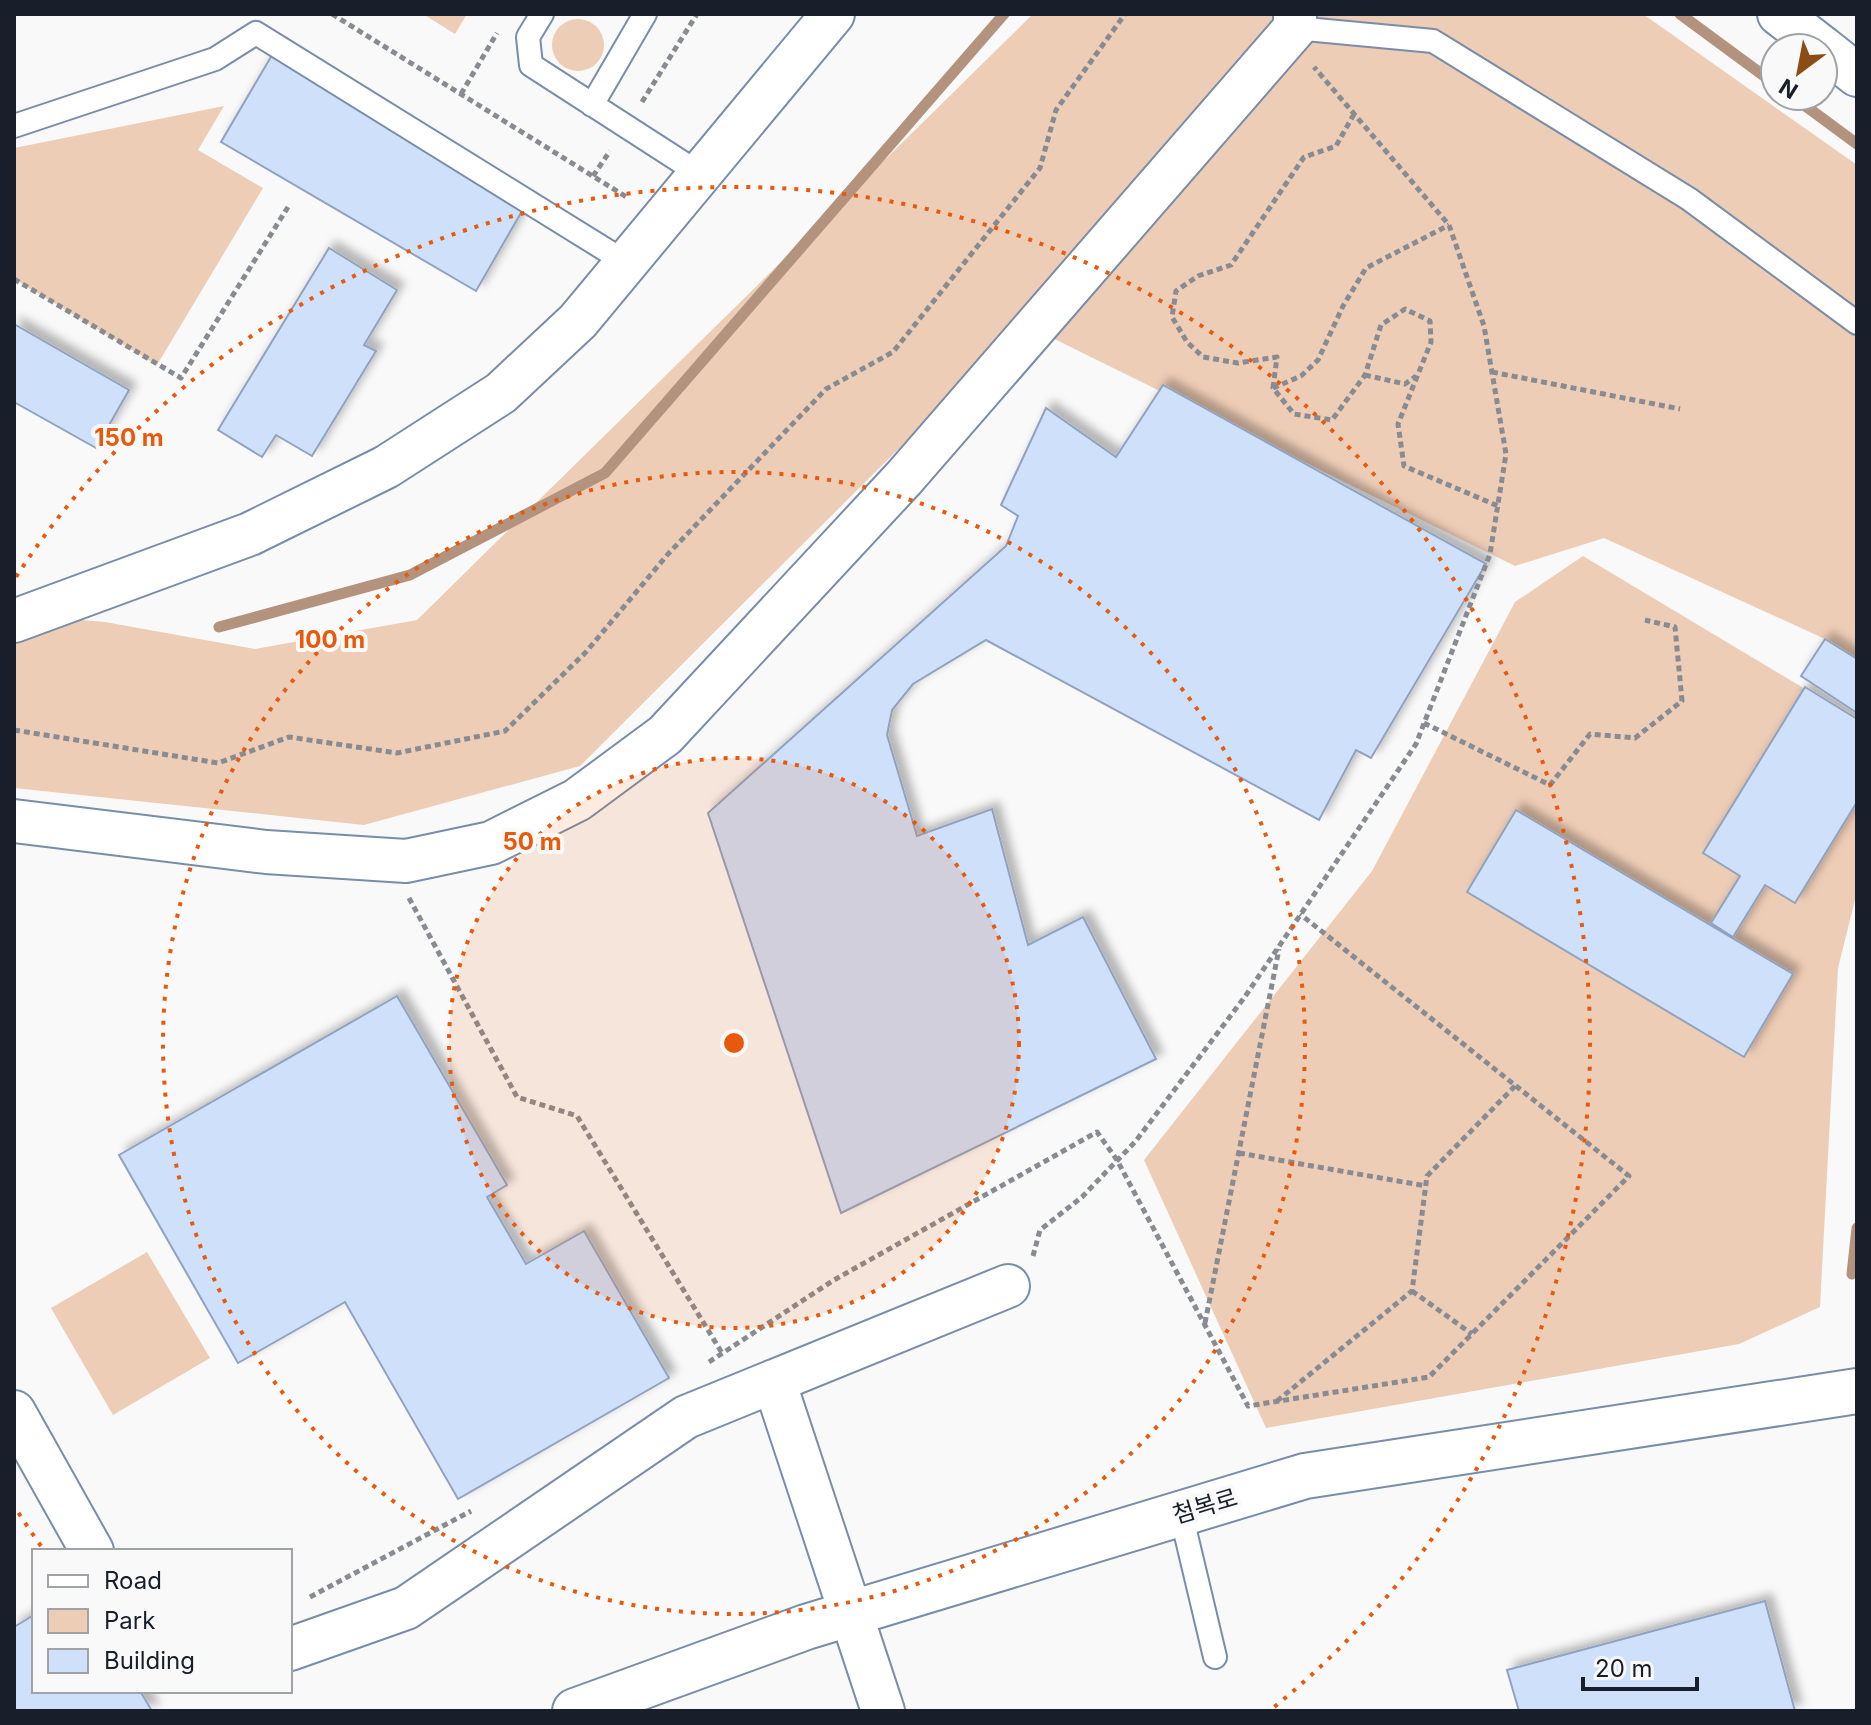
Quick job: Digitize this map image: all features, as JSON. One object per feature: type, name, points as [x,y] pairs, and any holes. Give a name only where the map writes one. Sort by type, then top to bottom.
[{"type":"street","points":[[14,621],[250,534],[386,467],[501,393],[578,321],[833,14]]},
{"type":"street","points":[[1779,14],[1802,32]]},
{"type":"street","points":[[14,821],[266,852],[406,861],[491,843],[577,800],[665,735],[904,478],[1292,26]]},
{"type":"street","points":[[1839,61],[1857,75]]},
{"type":"street","points":[[292,1648],[406,1608],[686,1417],[1008,1286]]},
{"type":"street","points":[[774,1381],[883,1711]]},
{"type":"street","name":"첨복로","points":[[575,1711],[851,1614],[1305,1476],[1857,1391]]},
{"type":"street","points":[[14,1412],[91,1549]]},
{"type":"lane","points":[[542,14],[528,37],[531,65],[700,174]]},
{"type":"lane","points":[[592,105],[645,14]]},
{"type":"lane","points":[[1292,26],[1433,41],[1689,199],[1857,323]]},
{"type":"lane","points":[[14,126],[215,59],[256,33],[627,263]]},
{"type":"lane","points":[[1181,1514],[1215,1657]]},
{"type":"path","points":[[332,14],[593,176],[697,14]]},
{"type":"path","points":[[14,730],[218,763],[289,737],[397,753],[505,731],[586,652],[668,554],[826,389],[893,352],[1040,168],[1056,110],[1125,14]]},
{"type":"path","points":[[1008,1286],[1037,1250],[1040,1230],[1082,1197],[1117,1160],[1244,998],[1416,744],[1490,554],[1506,454],[1484,326],[1449,225],[1354,114],[1292,26]]},
{"type":"path","points":[[461,94],[500,27]]},
{"type":"path","points":[[1354,114],[1336,146],[1304,157],[1231,265],[1198,276],[1176,291],[1172,317],[1187,342],[1203,357],[1238,363],[1277,357],[1273,388],[1294,414],[1332,420],[1365,375],[1381,325],[1405,309],[1430,321],[1431,342],[1398,424],[1404,466],[1498,506]]},
{"type":"path","points":[[14,279],[181,378],[288,207]]},
{"type":"path","points":[[1273,388],[1301,376],[1318,360],[1343,306],[1366,268],[1449,225]]},
{"type":"path","points":[[1492,372],[1680,409]]},
{"type":"path","points":[[1365,375],[1405,384],[1417,375]]},
{"type":"path","points":[[1424,723],[1550,785],[1590,734],[1635,738],[1682,701],[1675,627],[1645,620]]},
{"type":"path","points":[[388,860],[517,1097],[577,1116],[722,1353]]},
{"type":"path","points":[[1117,1160],[1248,1406],[1429,1377],[1629,1176],[1300,914]]},
{"type":"path","points":[[1205,1324],[1280,944]]},
{"type":"path","points":[[1276,1401],[1412,1291],[1427,1176],[1516,1085]]},
{"type":"path","points":[[1239,1153],[1426,1186]]},
{"type":"path","points":[[1412,1291],[1472,1334]]},
{"type":"green space","points":[[423,14],[467,14],[455,34]]},
{"type":"green space","points":[[1033,14],[1643,14],[1759,96],[1759,112],[1782,112],[1857,165],[1857,659],[1825,639],[1604,538],[1515,566],[1024,324],[580,766],[364,825],[14,788],[14,636],[47,617],[105,622],[255,649],[417,620]]},
{"type":"green space","points":[[578,19],[596,27],[604,45],[596,63],[578,71],[560,63],[552,45],[560,27]]},
{"type":"green space","points":[[224,106],[198,150],[263,188],[157,365],[14,279],[14,148]]},
{"type":"green space","points":[[1583,556],[1857,720],[1857,892],[1838,968],[1820,1307],[1739,1344],[1266,1428],[1144,1160],[1372,871],[1515,602]]},
{"type":"green space","points":[[147,1252],[210,1358],[113,1415],[51,1308]]},
{"type":"building","points":[[272,55],[526,204],[476,291],[221,142]]},
{"type":"building","points":[[329,248],[397,290],[364,345],[376,351],[312,456],[276,435],[262,457],[218,430]]},
{"type":"building","points":[[14,324],[129,390],[96,448],[14,402]]},
{"type":"building","points":[[1163,385],[1486,564],[1371,758],[1356,750],[1319,820],[986,640],[913,684],[892,710],[887,735],[917,836],[992,809],[1028,945],[1083,917],[1156,1059],[841,1213],[708,813],[1006,546],[1018,516],[1001,505],[1046,408],[1116,457]]},
{"type":"building","points":[[1825,639],[1857,659],[1857,713],[1801,676]]},
{"type":"building","points":[[1805,687],[1857,719],[1857,802],[1795,903],[1765,885],[1733,937],[1711,923],[1740,876],[1703,853]]},
{"type":"building","points":[[1516,810],[1793,974],[1744,1057],[1467,892]]},
{"type":"building","points":[[397,996],[507,1185],[487,1197],[526,1264],[584,1231],[669,1378],[458,1499],[345,1302],[238,1363],[119,1155]]},
{"type":"building","points":[[1765,1601],[1795,1711],[1519,1711],[1507,1670]]},
{"type":"building","points":[[32,1616],[32,1693],[141,1693],[152,1711],[14,1711],[14,1627]]},
{"type":"waterway","points":[[219,627],[410,575],[605,473],[1004,14]]},
{"type":"waterway","points":[[1680,14],[1759,72]]},
{"type":"waterway","points":[[1814,112],[1857,144]]},
{"type":"waterway","points":[[1852,1274],[1857,1228]]}]
